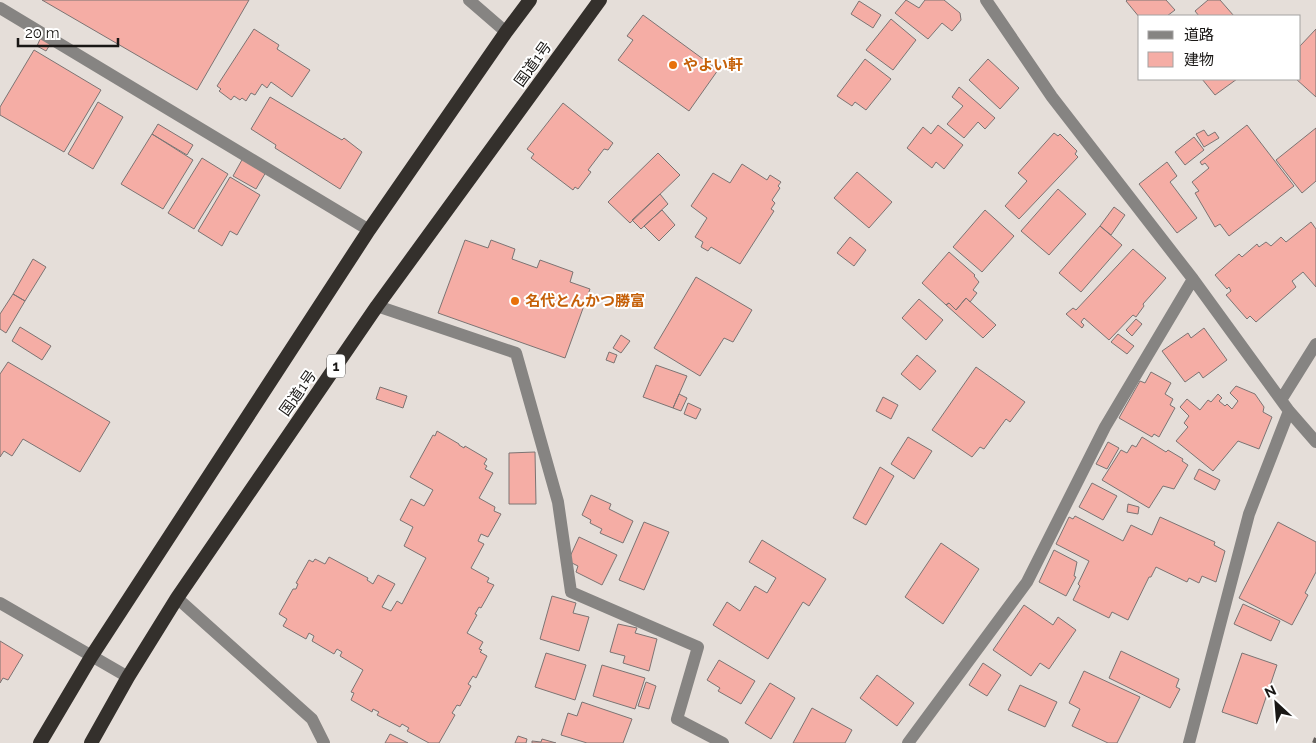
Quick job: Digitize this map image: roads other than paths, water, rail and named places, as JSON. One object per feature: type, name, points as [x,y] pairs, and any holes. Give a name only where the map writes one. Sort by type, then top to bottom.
[{"type":"highway","name":"国道1号","points":[[40,743],[91,657],[369,230],[530,0]]},
{"type":"highway","name":"国道1号","points":[[91,743],[128,677],[177,598],[377,306],[600,0]]},
{"type":"street","points":[[469,0],[506,32]]},
{"type":"street","points":[[986,0],[1052,97],[1193,279],[1285,405],[1316,442]]},
{"type":"street","points":[[0,8],[369,230]]},
{"type":"street","points":[[908,743],[1027,582],[1105,427],[1193,279]]},
{"type":"street","points":[[377,306],[516,353],[558,502],[571,592],[698,647],[677,719],[724,743]]},
{"type":"street","points":[[1189,743],[1249,514],[1285,405],[1316,344]]},
{"type":"street","points":[[177,598],[312,720],[324,743]]},
{"type":"street","points":[[0,603],[128,677]]},
{"type":"railway","points":[[1314,743],[1316,738]]},
{"type":"place","name":"やよい軒","points":[[673,65]]},
{"type":"place","name":"名代とんかつ勝富","points":[[515,301]]}]
